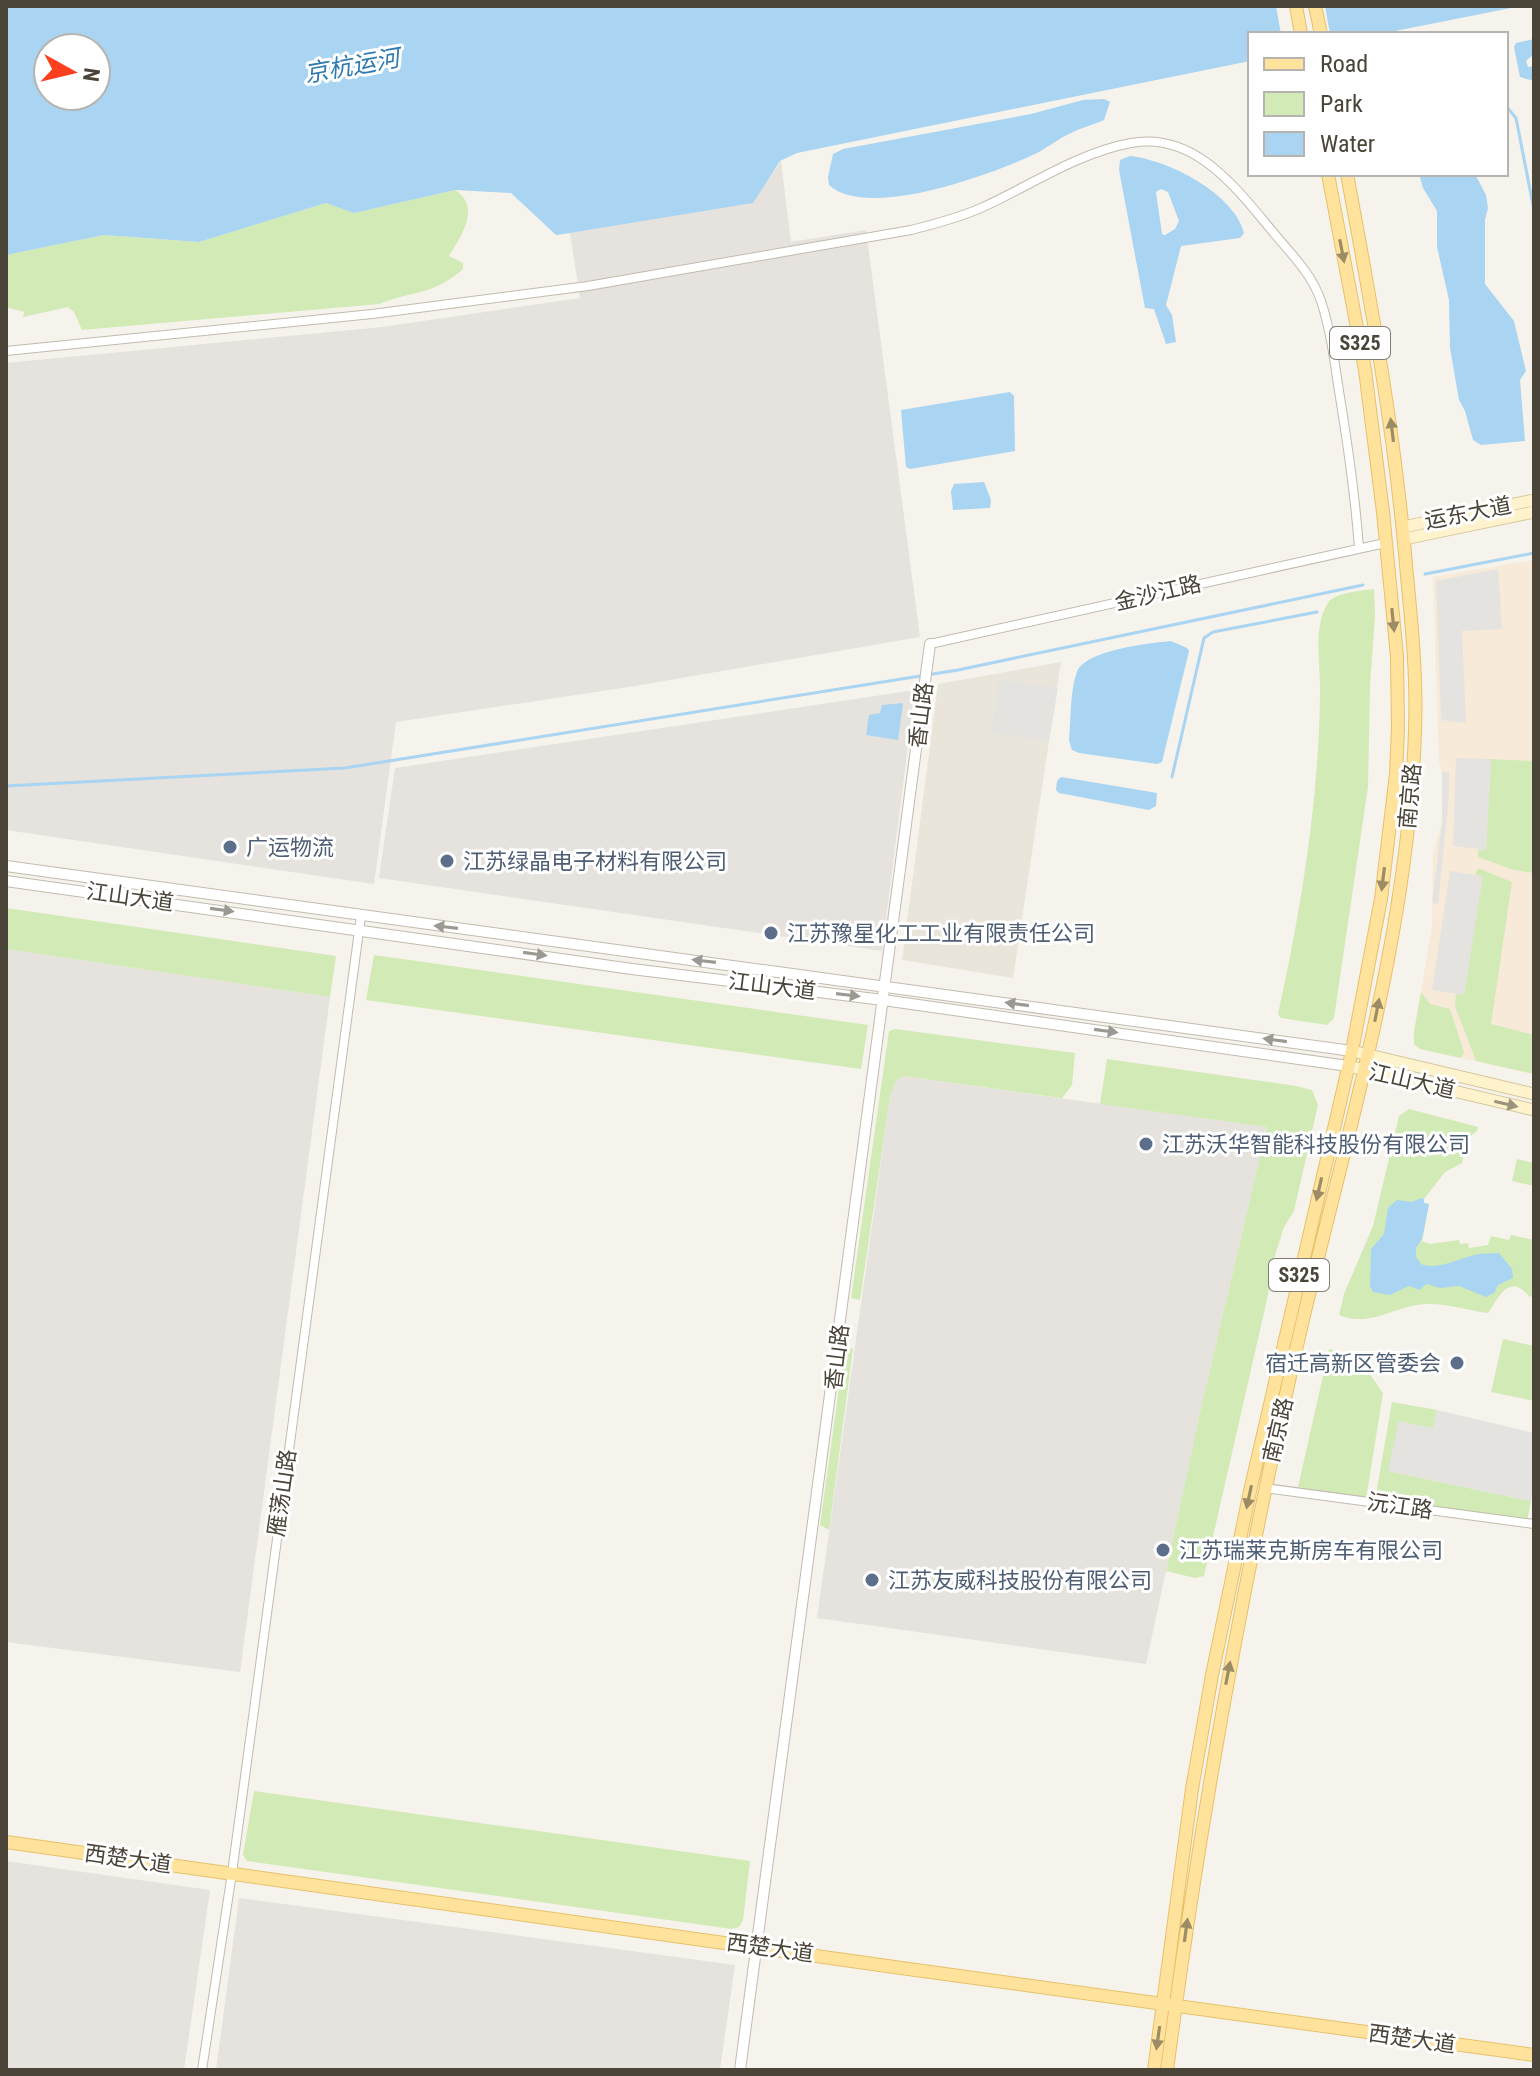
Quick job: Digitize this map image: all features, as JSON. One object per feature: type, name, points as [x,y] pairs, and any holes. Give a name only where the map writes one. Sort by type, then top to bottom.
[{"type":"main road","points":[[1296,6],[1301,32]]},
{"type":"main road","points":[[1315,6],[1321,32]]},
{"type":"main road","name":"南京路","points":[[1167,2070],[1169,2006],[1192,1789],[1212,1675],[1260,1445],[1352,1051],[1381,899],[1396,774],[1397,656],[1383,512],[1365,370],[1328,176]]},
{"type":"main road","name":"南京路","points":[[1154,2070],[1169,2006],[1265,1488],[1301,1326],[1365,1070],[1398,902],[1413,778],[1414,655],[1404,533],[1382,360],[1347,176]]},
{"type":"main road","name":"运东大道","points":[[1404,533],[1534,500]]},
{"type":"main road","name":"运东大道","points":[[1404,533],[1534,512]]},
{"type":"main road","name":"江山大道","points":[[1352,1051],[1534,1094]]},
{"type":"main road","name":"江山大道","points":[[1348,1066],[1534,1110]]},
{"type":"main road","name":"西楚大道","points":[[6,1842],[1534,2055]]},
{"type":"street","points":[[6,351],[372,314],[545,291],[911,230],[980,209],[1099,152],[1133,143],[1155,142],[1200,157],[1220,170],[1305,270],[1317,290],[1330,336],[1354,478],[1359,548]]},
{"type":"street","name":"金沙江路","points":[[930,644],[1385,543]]},
{"type":"street","name":"香山路","points":[[740,2070],[930,644]]},
{"type":"street","name":"江山大道","points":[[6,866],[1352,1051]]},
{"type":"street","name":"江山大道","points":[[6,881],[1348,1066]]},
{"type":"street","name":"雁荡山路","points":[[202,2070],[232,1873],[361,916]]},
{"type":"street","name":"沅江路","points":[[1265,1488],[1534,1523]]},
{"type":"shaded area","points":[[781,161],[791,242],[866,230],[920,637],[635,686],[396,722],[374,884],[6,830],[6,363],[382,327],[580,298],[570,233],[752,203]]},
{"type":"shaded area","points":[[1534,560],[1534,1074],[1420,1049],[1413,1039],[1432,926],[1433,853],[1442,823],[1444,783],[1439,762],[1433,577]]},
{"type":"shaded area","points":[[1498,569],[1502,629],[1462,631],[1466,723],[1441,720],[1436,581]]},
{"type":"shaded area","points":[[1061,662],[1013,978],[902,960],[938,684]]},
{"type":"shaded area","points":[[999,680],[1058,688],[1049,741],[992,733]]},
{"type":"shaded area","points":[[915,690],[882,951],[379,878],[395,768]]},
{"type":"shaded area","points":[[1456,758],[1491,759],[1486,850],[1453,846]]},
{"type":"shaded area","points":[[1442,772],[1449,772],[1449,795],[1438,904],[1432,903],[1442,823]]},
{"type":"shaded area","points":[[1450,871],[1483,876],[1464,995],[1432,990]]},
{"type":"shaded area","points":[[6,949],[330,997],[240,1672],[6,1642]]},
{"type":"shaded area","points":[[902,1076],[1267,1127],[1201,1408],[1146,1664],[817,1618],[890,1097],[896,1081]]},
{"type":"shaded area","points":[[1437,1410],[1534,1433],[1534,1488],[1531,1501],[1388,1471],[1399,1421],[1433,1428]]},
{"type":"shaded area","points":[[6,1861],[210,1890],[184,2070],[6,2070]]},
{"type":"shaded area","points":[[239,1898],[735,1965],[720,2070],[216,2070]]},
{"type":"green space","points":[[455,190],[463,197],[468,213],[467,222],[449,256],[463,263],[463,269],[442,284],[379,304],[82,330],[74,312],[68,307],[23,317],[24,312],[6,307],[6,255],[104,235],[199,242],[326,203],[354,213]]},
{"type":"green space","points":[[1374,589],[1368,787],[1334,1018],[1327,1025],[1281,1018],[1278,1014],[1301,895],[1316,774],[1320,624],[1331,599]]},
{"type":"green space","points":[[1491,759],[1534,761],[1534,873],[1514,870],[1478,857],[1478,849],[1486,850]]},
{"type":"green space","points":[[1478,868],[1512,882],[1491,1024],[1534,1035],[1534,1074],[1476,1061],[1455,1006],[1456,993],[1464,994],[1482,877],[1475,875]]},
{"type":"green space","points":[[6,908],[336,956],[330,997],[6,949]]},
{"type":"green space","points":[[374,955],[868,1025],[861,1069],[366,1000]]},
{"type":"green space","points":[[1421,992],[1430,1004],[1450,1009],[1464,1052],[1461,1058],[1420,1049],[1414,1044]]},
{"type":"green space","points":[[895,1029],[1075,1053],[1072,1085],[1062,1098],[903,1076],[896,1081],[890,1097],[860,1300],[851,1298],[889,1031]]},
{"type":"green space","points":[[1107,1059],[1296,1086],[1312,1090],[1318,1105],[1294,1211],[1284,1227],[1271,1268],[1268,1295],[1204,1576],[1195,1578],[1166,1571],[1267,1127],[1100,1104]]},
{"type":"green space","points":[[1409,1109],[1478,1127],[1467,1139],[1462,1163],[1445,1172],[1424,1199],[1424,1203],[1429,1204],[1422,1241],[1430,1244],[1459,1240],[1460,1244],[1468,1243],[1469,1248],[1488,1245],[1491,1236],[1509,1240],[1511,1235],[1534,1240],[1534,1295],[1530,1297],[1523,1290],[1510,1287],[1488,1313],[1425,1304],[1372,1318],[1339,1315],[1344,1294],[1373,1226],[1399,1116]]},
{"type":"green space","points":[[1517,1159],[1534,1163],[1534,1186],[1512,1181]]},
{"type":"green space","points":[[1503,1339],[1534,1346],[1534,1401],[1491,1392]]},
{"type":"green space","points":[[853,1348],[829,1530],[820,1525],[844,1352]]},
{"type":"green space","points":[[1329,1349],[1358,1357],[1383,1393],[1366,1499],[1298,1487]]},
{"type":"green space","points":[[1392,1402],[1437,1410],[1433,1429],[1388,1471],[1531,1501],[1527,1521],[1375,1500]]},
{"type":"green space","points":[[254,1791],[750,1861],[743,1920],[739,1927],[732,1929],[247,1861],[243,1855]]},
{"type":"water","name":"京杭运河","points":[[6,6],[1521,6],[1390,32],[1248,32],[1248,61],[797,153],[780,161],[753,203],[556,235],[511,193],[455,190],[354,213],[326,203],[199,242],[104,235],[6,255]]},
{"type":"water","points":[[1534,39],[1534,54],[1526,61],[1528,67],[1534,66],[1534,81],[1520,77],[1514,47],[1516,43]]},
{"type":"water","points":[[1104,99],[1110,102],[1104,120],[993,172],[901,196],[872,198],[847,195],[829,185],[833,154],[843,149],[1031,114],[1083,100]]},
{"type":"water","points":[[1130,156],[1145,159],[1198,181],[1227,205],[1238,218],[1244,233],[1240,238],[1181,246],[1166,305],[1172,315],[1176,342],[1166,344],[1154,309],[1145,308],[1119,170],[1120,160]],"holes":[[[1161,189],[1168,192],[1179,221],[1175,229],[1165,235],[1162,234],[1156,192]]]},
{"type":"water","points":[[1420,176],[1476,176],[1486,195],[1485,284],[1514,321],[1526,371],[1520,380],[1525,441],[1481,445],[1473,440],[1459,400],[1450,348],[1449,300],[1437,247],[1437,211]]},
{"type":"water","points":[[1010,392],[1014,396],[1015,451],[910,469],[906,467],[901,410]]},
{"type":"water","points":[[984,482],[991,500],[990,508],[953,510],[951,491],[954,484]]},
{"type":"water","points":[[1171,641],[1189,651],[1162,762],[1157,764],[1072,750],[1069,741],[1072,696],[1082,664],[1119,649]]},
{"type":"water","points":[[903,703],[898,740],[866,735],[869,715],[880,713],[882,705]]},
{"type":"water","points":[[1061,777],[1157,793],[1156,806],[1149,810],[1059,793],[1056,790],[1057,781]]},
{"type":"water","points":[[1421,1198],[1429,1204],[1422,1239],[1416,1248],[1416,1257],[1421,1264],[1435,1266],[1479,1254],[1499,1253],[1512,1269],[1513,1278],[1498,1285],[1494,1293],[1486,1297],[1459,1286],[1440,1288],[1426,1284],[1420,1290],[1409,1286],[1390,1295],[1373,1292],[1370,1286],[1371,1249],[1384,1234],[1388,1208],[1397,1200],[1412,1202]]},
{"type":"pier","points":[[1276,6],[1325,6],[1330,32],[1281,32]]},
{"type":"waterway","points":[[1508,108],[1516,118],[1534,210]]},
{"type":"waterway","points":[[1425,574],[1534,553]]},
{"type":"waterway","points":[[6,786],[345,768],[958,670],[1363,585]]},
{"type":"waterway","points":[[1172,777],[1204,638],[1213,632],[1317,612]]},
{"type":"place","name":"广运物流","points":[[230,847]]},
{"type":"place","name":"江苏绿晶电子材料有限公司","points":[[447,861]]},
{"type":"place","name":"江苏豫星化工工业有限责任公司","points":[[771,933]]},
{"type":"place","name":"江苏沃华智能科技股份有限公司","points":[[1146,1144]]},
{"type":"place","name":"宿迁高新区管委会","points":[[1457,1363]]},
{"type":"place","name":"江苏瑞莱克斯房车有限公司","points":[[1163,1550]]},
{"type":"place","name":"江苏友威科技股份有限公司","points":[[872,1580]]}]
